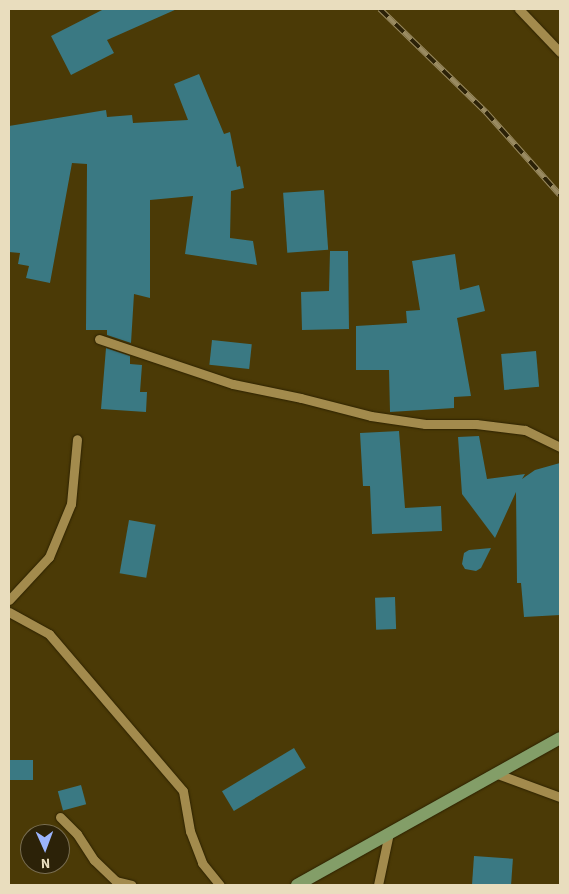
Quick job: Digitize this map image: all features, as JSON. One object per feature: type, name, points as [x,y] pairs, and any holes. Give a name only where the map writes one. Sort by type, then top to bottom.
[{"type":"main road","points":[[297,885],[560,738]]},
{"type":"street","points":[[519,9],[560,52]]},
{"type":"street","points":[[99,339],[233,384],[398,420],[426,424],[476,424],[525,430],[560,447]]},
{"type":"street","points":[[9,600],[49,557],[70,504],[77,439]]},
{"type":"street","points":[[9,612],[49,634],[183,792],[190,831],[202,863],[220,885]]},
{"type":"street","points":[[495,773],[560,797]]},
{"type":"street","points":[[60,817],[77,834],[94,860],[116,881],[132,885]]},
{"type":"street","points":[[378,885],[389,833]]},
{"type":"building","points":[[104,9],[177,9],[107,40],[114,53],[71,75],[51,36]]},
{"type":"building","points":[[199,74],[224,134],[230,132],[237,167],[240,166],[244,188],[231,191],[230,238],[253,241],[257,265],[185,254],[193,196],[150,200],[150,298],[134,294],[131,343],[107,335],[107,330],[86,330],[87,164],[72,163],[50,283],[26,278],[29,266],[18,264],[20,253],[9,252],[9,126],[106,110],[107,117],[132,115],[133,123],[188,120],[174,84]]},
{"type":"building","points":[[324,190],[328,250],[287,253],[283,193]]},
{"type":"building","points":[[330,251],[348,251],[349,329],[302,330],[301,292],[329,291]]},
{"type":"building","points":[[455,254],[460,290],[479,285],[485,311],[457,318],[471,396],[454,397],[454,408],[390,412],[389,370],[356,370],[356,326],[407,323],[406,311],[420,310],[412,261]]},
{"type":"building","points":[[212,340],[252,344],[249,369],[209,365]]},
{"type":"building","points":[[106,348],[130,356],[130,364],[142,365],[140,392],[147,392],[146,412],[101,409]]},
{"type":"building","points":[[536,351],[539,387],[504,390],[501,354]]},
{"type":"building","points":[[399,431],[405,508],[441,506],[442,531],[372,534],[370,486],[363,486],[360,433]]},
{"type":"building","points":[[479,436],[487,479],[525,474],[522,479],[535,470],[560,463],[560,615],[524,617],[521,583],[517,583],[516,492],[495,538],[462,494],[458,437]]},
{"type":"building","points":[[129,520],[156,525],[146,578],[120,573]]},
{"type":"building","points":[[491,548],[481,568],[476,571],[465,569],[462,564],[464,553],[469,550]]},
{"type":"building","points":[[395,597],[396,629],[376,630],[375,598]]},
{"type":"building","points":[[294,748],[306,768],[234,811],[222,791]]},
{"type":"building","points":[[9,760],[33,760],[33,780],[9,780]]},
{"type":"building","points":[[81,785],[86,804],[63,811],[58,791]]},
{"type":"building","points":[[474,856],[513,859],[511,885],[472,885]]},
{"type":"railway","points":[[380,9],[486,112],[560,195]]}]
